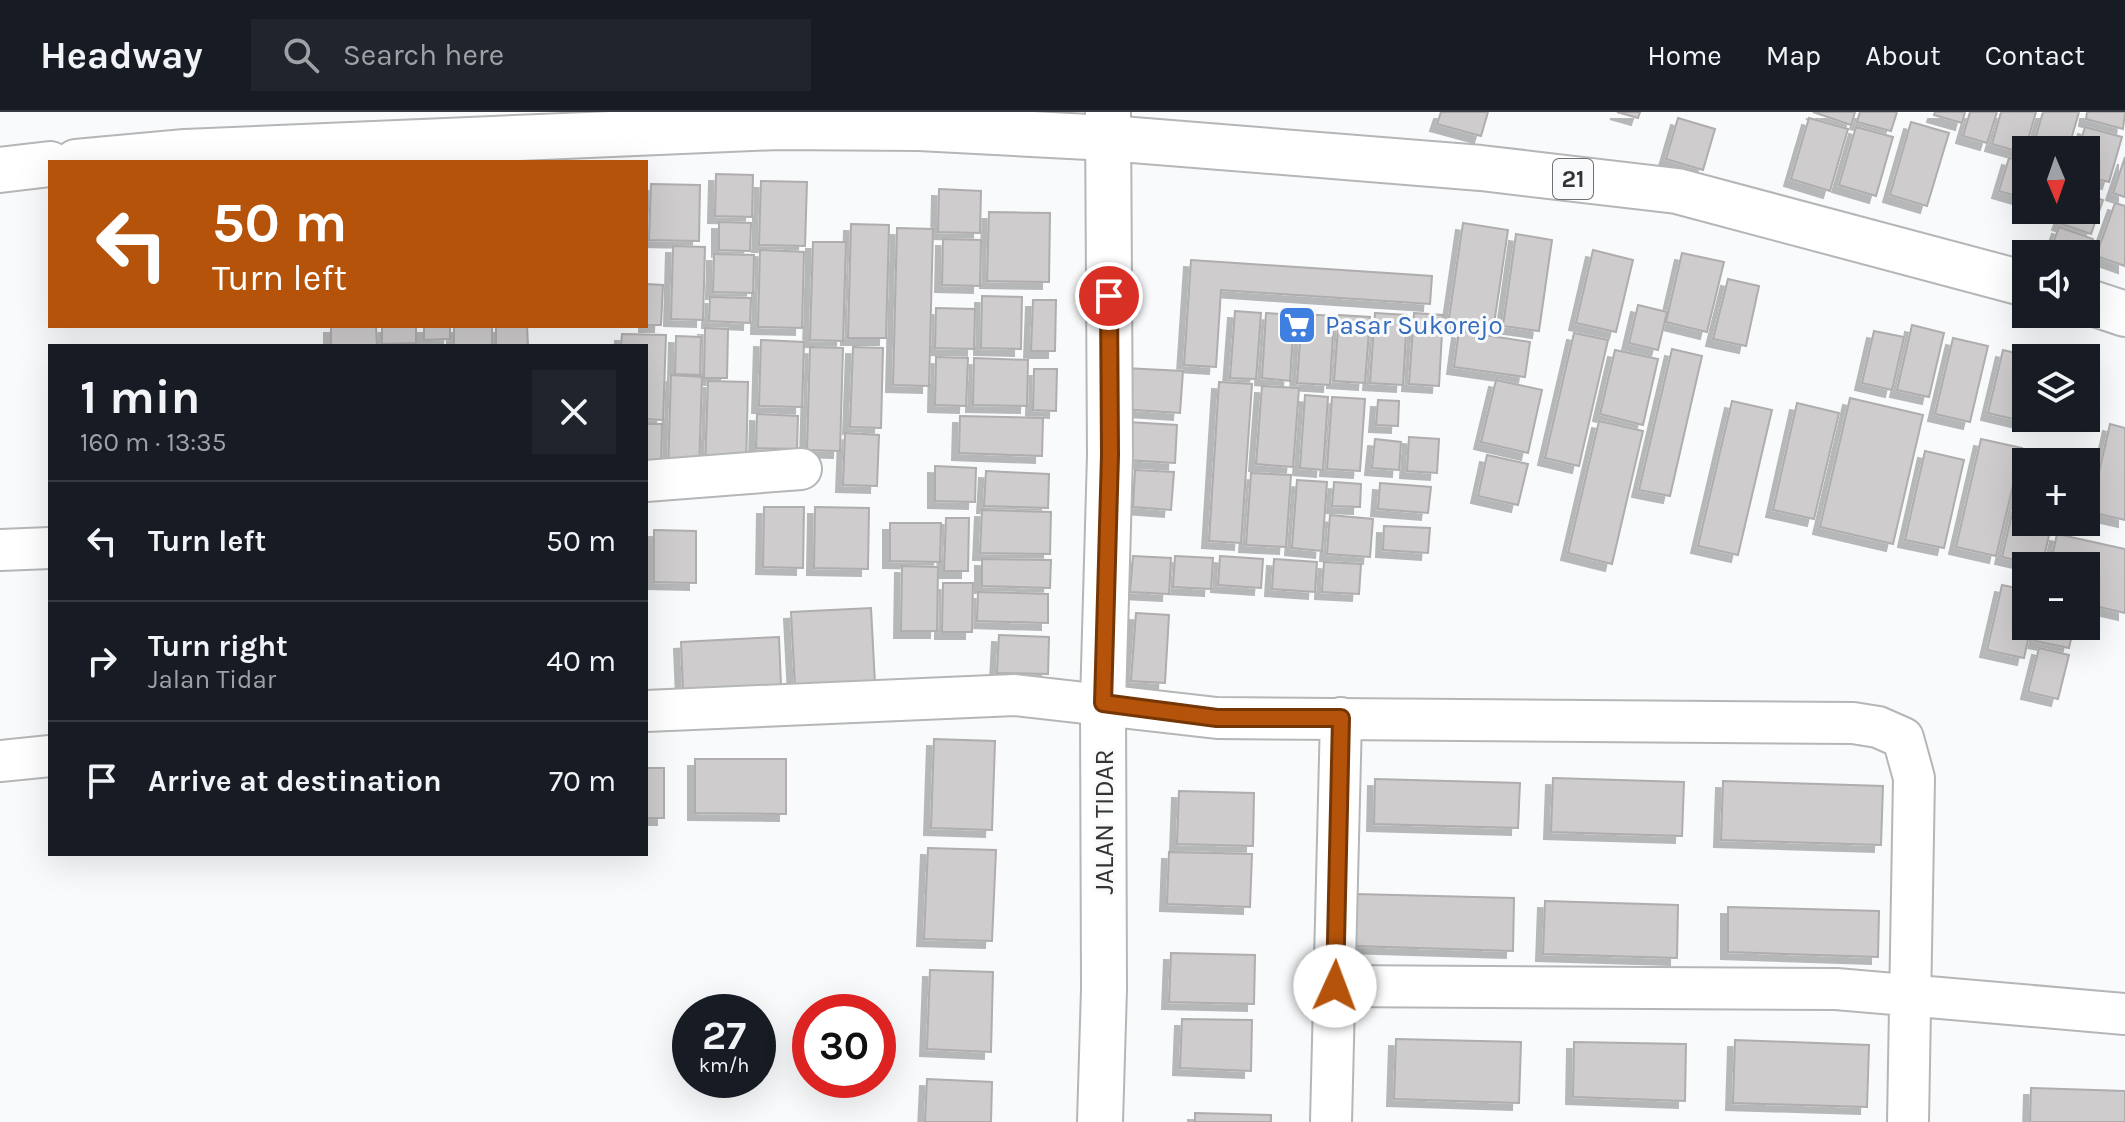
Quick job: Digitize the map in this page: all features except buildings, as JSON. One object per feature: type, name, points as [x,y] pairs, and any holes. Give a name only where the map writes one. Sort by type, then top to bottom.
[{"type":"main road","name":"21","points":[[98,160],[185,152],[777,127],[1108,125],[1677,191],[2012,280]]},
{"type":"main road","name":"JALAN TIDAR","points":[[1100,1122],[1104,989],[1103,703],[1110,455],[1108,125]]},
{"type":"main road","points":[[0,170],[48,164]]},
{"type":"main road","points":[[2100,306],[2125,314]]},
{"type":"street","points":[[648,481],[801,469]]},
{"type":"street","points":[[0,550],[48,548]]},
{"type":"street","points":[[648,711],[1015,695],[1217,718],[1853,723],[1878,727],[1903,738],[1914,778],[1908,1122]]},
{"type":"street","points":[[1331,1122],[1341,718]]},
{"type":"street","points":[[0,761],[48,756]]},
{"type":"street","points":[[1335,986],[1836,989],[2125,1014]]},
{"type":"place","name":"Pasar Sukorejo","points":[[1297,325]]},
{"type":"route","points":[[1109,296],[1110,455],[1103,703],[1217,718],[1341,718],[1335,986]]}]
